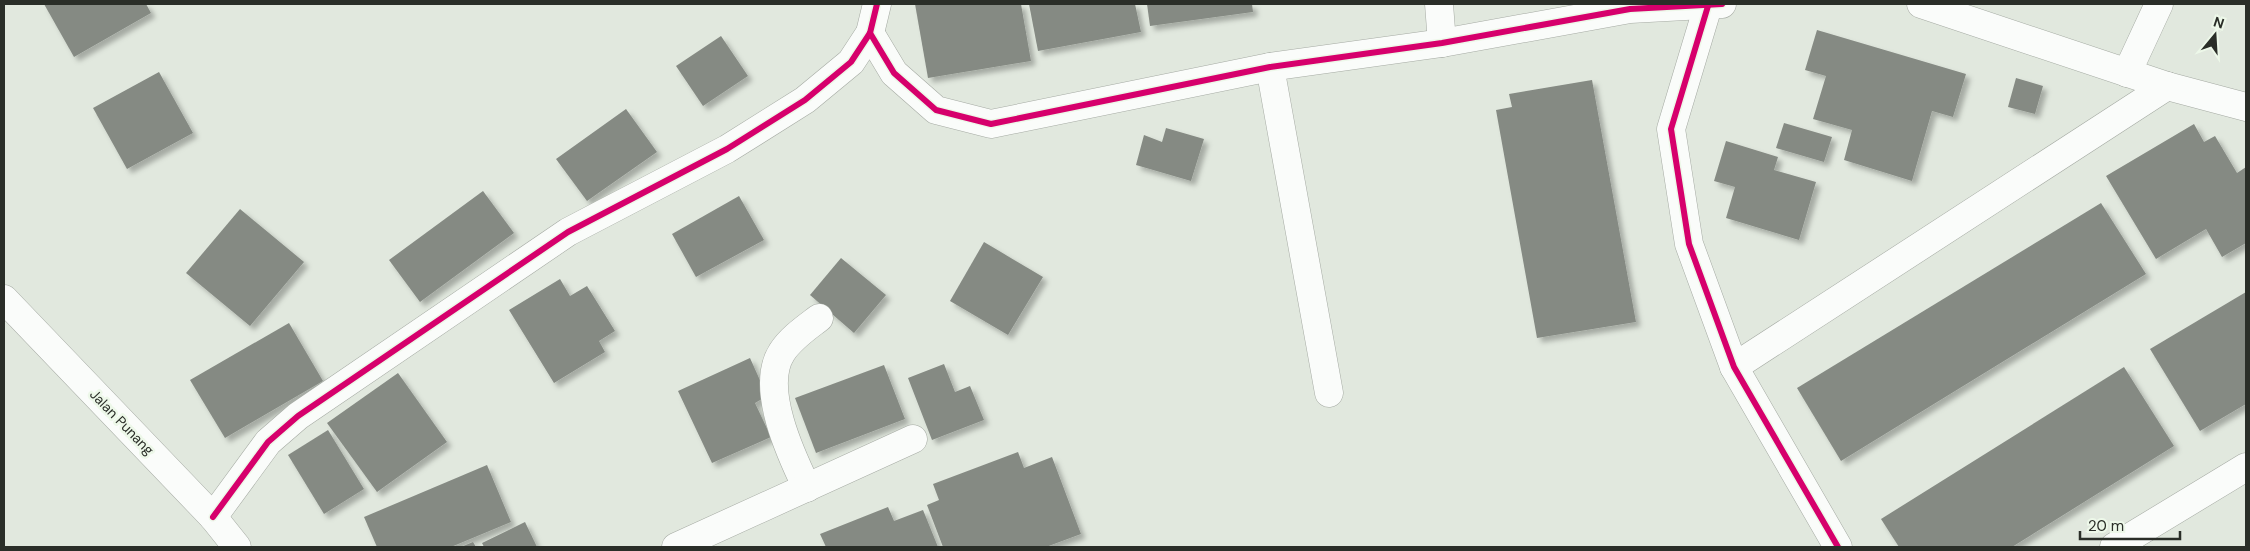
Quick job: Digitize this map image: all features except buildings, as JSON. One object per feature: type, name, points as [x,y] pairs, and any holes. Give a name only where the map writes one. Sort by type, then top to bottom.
[{"type":"street","points":[[213,518],[268,442],[298,416],[568,232],[727,149],[805,100],[851,62],[870,34],[877,4]]},
{"type":"street","points":[[1439,4],[1442,43]]},
{"type":"street","points":[[1920,4],[2167,86],[2246,107]]},
{"type":"street","points":[[2127,72],[2158,4]]},
{"type":"street","points":[[870,34],[894,72],[936,110],[991,124],[1270,67],[1442,43],[1630,9],[1715,5],[1671,129],[1690,244],[1734,367],[1838,547]]},
{"type":"street","points":[[1270,67],[1328,393]]},
{"type":"street","points":[[1734,367],[2167,86]]},
{"type":"street","name":"Jalan Punang","points":[[4,299],[213,518],[238,547]]},
{"type":"street","points":[[807,488],[792,458],[777,409],[774,375],[781,353],[796,336],[819,318]]},
{"type":"street","points":[[676,547],[913,439]]},
{"type":"street","points":[[2114,547],[2246,467]]},
{"type":"cycle path","points":[[213,517],[268,442],[298,416],[568,232],[727,149],[805,100],[851,62],[870,33],[877,4]]},
{"type":"cycle path","points":[[870,33],[894,73],[936,110],[991,124],[1270,67],[1442,43],[1630,9],[1722,4]]},
{"type":"cycle path","points":[[1708,6],[1671,129],[1689,244],[1734,367],[1838,547]]}]
